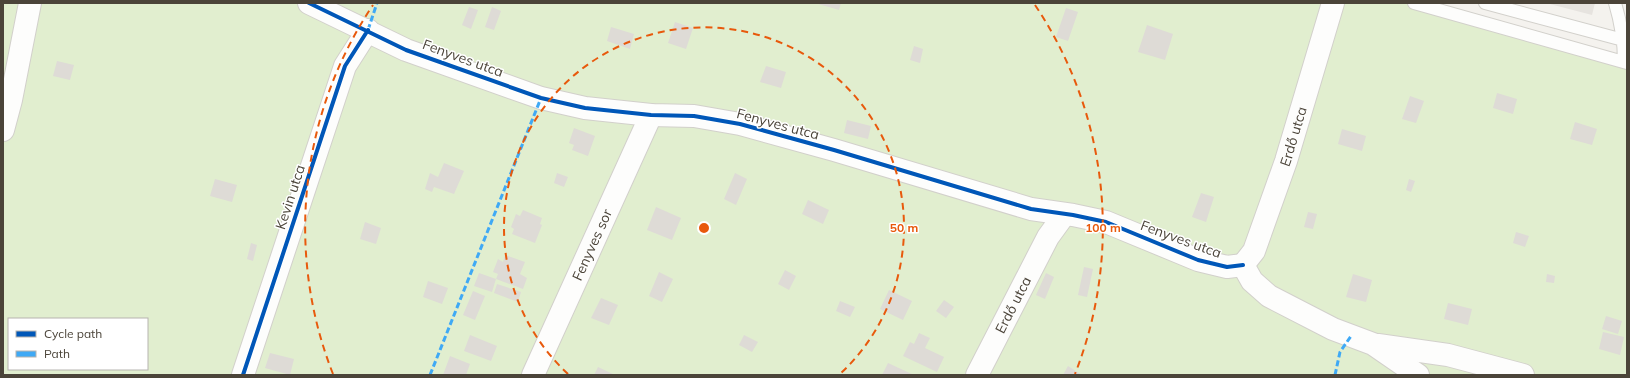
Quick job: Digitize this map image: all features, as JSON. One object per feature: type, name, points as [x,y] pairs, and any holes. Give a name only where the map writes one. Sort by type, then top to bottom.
[{"type":"street","points":[[3,130],[11,100],[30,3]]},
{"type":"street","name":"Fenyves utca","points":[[309,3],[368,30],[406,50],[541,98],[585,108],[651,115],[694,116],[740,124],[834,150],[1031,210],[1106,222],[1198,260],[1227,267],[1243,265]]},
{"type":"street","name":"Erdő utca","points":[[1243,265],[1254,251],[1286,161],[1333,3]]},
{"type":"street","name":"Kevin utca","points":[[243,375],[345,66],[368,30]]},
{"type":"street","name":"Fenyves sor","points":[[533,375],[651,115]]},
{"type":"street","name":"Erdő utca","points":[[977,375],[1048,237],[1064,215]]},
{"type":"street","points":[[1243,265],[1252,281],[1269,296],[1333,330],[1373,344],[1448,355],[1523,375]]},
{"type":"street","points":[[1373,344],[1418,375]]},
{"type":"lane","points":[[1414,3],[1626,63],[1626,41],[1615,3]]},
{"type":"lane","points":[[1486,3],[1511,6],[1626,41]]},
{"type":"lane","points":[[1505,29],[1511,6]]},
{"type":"green space","points":[[3,3],[1414,3],[1627,63],[1627,375],[3,375]]},
{"type":"shaded area","points":[[1546,3],[1595,3],[1592,15]]},
{"type":"building","points":[[815,3],[841,3],[839,10]]},
{"type":"building","points":[[469,7],[478,10],[471,29],[462,25]]},
{"type":"building","points":[[492,7],[501,11],[494,30],[485,27]]},
{"type":"building","points":[[1066,8],[1078,12],[1068,41],[1056,37]]},
{"type":"building","points":[[675,22],[693,28],[686,49],[668,43]]},
{"type":"building","points":[[1147,25],[1173,34],[1165,60],[1138,52]]},
{"type":"building","points":[[611,27],[634,34],[630,49],[607,41]]},
{"type":"building","points":[[914,46],[923,49],[920,63],[910,60]]},
{"type":"building","points":[[57,61],[74,65],[70,80],[53,76]]},
{"type":"building","points":[[766,66],[786,72],[781,88],[760,82]]},
{"type":"building","points":[[1497,93],[1517,99],[1513,114],[1493,108]]},
{"type":"building","points":[[1410,96],[1424,101],[1416,123],[1402,119]]},
{"type":"building","points":[[847,120],[871,126],[868,139],[844,133]]},
{"type":"building","points":[[1575,122],[1597,129],[1592,145],[1570,139]]},
{"type":"building","points":[[574,128],[595,136],[588,156],[572,150],[574,145],[569,143]]},
{"type":"building","points":[[1342,129],[1366,136],[1362,151],[1338,144]]},
{"type":"building","points":[[444,163],[464,171],[454,194],[434,187],[432,192],[425,189],[430,173],[438,177]]},
{"type":"building","points":[[557,173],[568,177],[564,187],[554,183]]},
{"type":"building","points":[[735,173],[747,179],[736,205],[724,199]]},
{"type":"building","points":[[215,179],[237,185],[232,202],[210,196]]},
{"type":"building","points":[[1409,179],[1415,181],[1411,192],[1406,190]]},
{"type":"building","points":[[1201,193],[1214,197],[1206,222],[1192,217]]},
{"type":"building","points":[[808,200],[829,210],[823,224],[802,214]]},
{"type":"building","points":[[656,207],[681,218],[672,240],[647,230]]},
{"type":"building","points":[[523,210],[542,218],[540,224],[542,225],[535,243],[512,234],[514,229],[511,227],[516,214],[520,216]]},
{"type":"building","points":[[1308,212],[1317,214],[1313,229],[1304,227]]},
{"type":"building","points":[[365,222],[381,228],[376,244],[360,239]]},
{"type":"building","points":[[1516,232],[1529,236],[1525,247],[1513,243]]},
{"type":"building","points":[[251,243],[257,245],[253,261],[247,259]]},
{"type":"building","points":[[505,255],[525,262],[520,274],[527,278],[523,289],[496,279],[498,274],[493,272],[498,259],[503,262]]},
{"type":"building","points":[[1084,267],[1093,269],[1087,297],[1078,295]]},
{"type":"building","points":[[785,270],[796,276],[789,290],[778,284]]},
{"type":"building","points":[[659,272],[673,279],[662,302],[649,296]]},
{"type":"building","points":[[479,273],[496,279],[492,292],[474,286]]},
{"type":"building","points":[[1046,273],[1054,277],[1045,299],[1036,295]]},
{"type":"building","points":[[1353,274],[1372,280],[1366,302],[1346,297]]},
{"type":"building","points":[[1547,274],[1555,276],[1554,283],[1546,282]]},
{"type":"building","points":[[428,281],[448,288],[442,304],[423,297]]},
{"type":"building","points":[[497,284],[521,292],[518,302],[494,293]]},
{"type":"building","points":[[889,290],[912,301],[903,320],[880,309]]},
{"type":"building","points":[[473,291],[485,296],[475,320],[463,315]]},
{"type":"building","points":[[601,298],[618,305],[609,325],[591,318]]},
{"type":"building","points":[[944,300],[954,307],[946,318],[936,311]]},
{"type":"building","points":[[840,301],[855,307],[850,317],[836,311]]},
{"type":"building","points":[[1448,303],[1472,309],[1468,325],[1444,319]]},
{"type":"building","points":[[1606,316],[1622,321],[1618,334],[1602,329]]},
{"type":"building","points":[[1603,332],[1624,337],[1620,355],[1599,349]]},
{"type":"building","points":[[919,333],[930,338],[925,348],[944,357],[937,372],[903,356],[910,342],[914,344]]},
{"type":"building","points":[[470,335],[497,346],[491,361],[464,351]]},
{"type":"building","points":[[744,335],[758,342],[752,352],[739,345]]},
{"type":"building","points":[[270,353],[294,359],[290,375],[265,368]]},
{"type":"building","points":[[450,356],[470,364],[466,375],[443,375]]},
{"type":"building","points":[[888,363],[914,375],[882,375]]},
{"type":"building","points":[[1068,366],[1082,375],[1063,375]]},
{"type":"building","points":[[598,367],[615,375],[594,375]]},
{"type":"marked path","points":[[368,30],[377,3]]},
{"type":"marked path","points":[[430,375],[541,98]]},
{"type":"marked path","points":[[1335,375],[1340,352],[1351,336]]},
{"type":"cycle path","points":[[309,3],[406,50],[541,98],[585,108],[651,115],[694,116],[740,124],[834,150],[1031,209],[1073,215],[1106,222],[1198,260],[1227,267],[1243,265]]},
{"type":"cycle path","points":[[243,375],[345,66],[368,30]]}]
